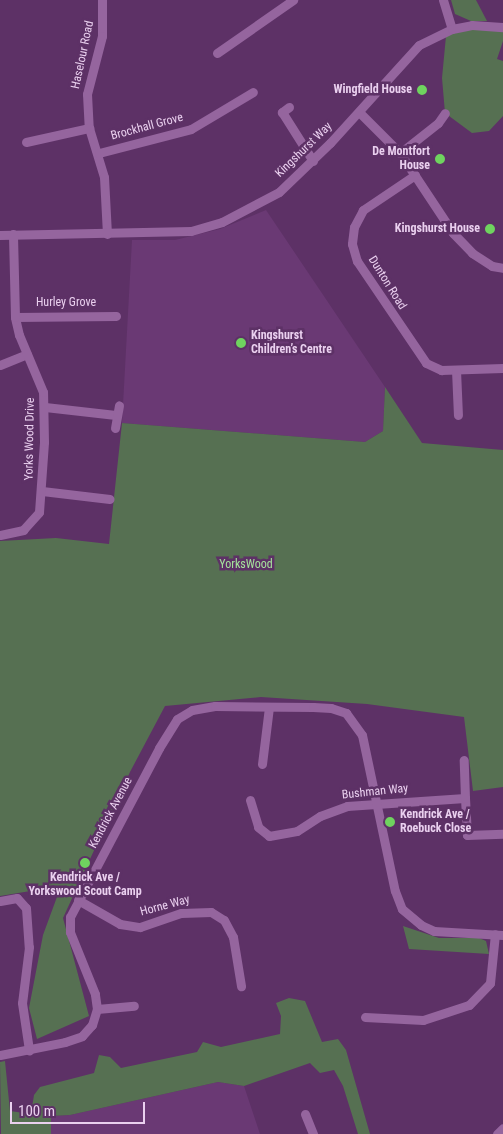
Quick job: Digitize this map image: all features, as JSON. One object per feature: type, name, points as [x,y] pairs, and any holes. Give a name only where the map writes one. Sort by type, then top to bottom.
[{"type":"street","name":"Haselour Road","points":[[102,0],[102,36],[87,94],[89,128],[99,153],[104,177],[107,234]]},
{"type":"street","points":[[217,54],[292,0]]},
{"type":"street","points":[[443,0],[452,29]]},
{"type":"street","name":"Kingshurst Way","points":[[0,235],[191,231],[209,226],[279,192],[313,160],[420,45],[452,29],[472,25],[503,27]]},
{"type":"street","name":"Brockhall Grove","points":[[99,153],[191,129],[253,92]]},
{"type":"street","points":[[289,107],[282,112],[313,160]]},
{"type":"street","points":[[359,112],[400,153],[453,233],[472,253],[503,268]]},
{"type":"street","points":[[400,153],[438,123],[446,113]]},
{"type":"street","points":[[26,142],[89,128]]},
{"type":"street","name":"Dunton Road","points":[[415,175],[363,210],[354,227],[352,244],[357,261],[417,354],[426,363],[441,370],[503,368]]},
{"type":"street","name":"Yorks Wood Drive","points":[[0,535],[23,530],[32,522],[39,512],[42,491],[45,407],[43,392],[15,317],[13,234]]},
{"type":"street","name":"Hurley Grove","points":[[15,317],[116,316]]},
{"type":"street","points":[[0,365],[28,354]]},
{"type":"street","points":[[456,370],[458,415]]},
{"type":"street","points":[[115,428],[119,405]]},
{"type":"street","points":[[45,407],[116,415]]},
{"type":"street","points":[[42,491],[110,499]]},
{"type":"street","name":"Kendrick Avenue","points":[[97,1009],[95,994],[70,932],[70,917],[177,719],[192,710],[215,706],[331,708],[346,713],[362,735],[395,891],[406,914],[434,930],[499,934]]},
{"type":"street","points":[[262,764],[269,707]]},
{"type":"street","points":[[464,760],[467,835],[503,834]]},
{"type":"street","name":"Bushman Way","points":[[250,800],[258,827],[270,836],[297,831],[320,816],[347,806],[376,802],[465,798]]},
{"type":"street","points":[[0,900],[17,898],[26,908],[29,947],[22,1003],[29,1050]]},
{"type":"street","name":"Horne Way","points":[[78,900],[120,924],[140,927],[181,913],[211,912],[224,920],[232,938],[241,986]]},
{"type":"street","points":[[365,1017],[423,1020],[469,1005],[490,983],[499,934]]},
{"type":"street","points":[[0,1055],[29,1050],[82,1036],[92,1025],[97,1009],[134,1006]]},
{"type":"street","points":[[305,1114],[313,1134]]},
{"type":"street","points":[[496,1134],[503,1128]]},
{"type":"shaded area","name":"Kingshurst Children’s Centre","points":[[266,210],[385,387],[383,431],[365,442],[122,423],[132,240],[175,240],[220,229]]},
{"type":"shaded area","points":[[218,1082],[244,1086],[260,1134],[51,1134],[51,1116],[70,1115]]},
{"type":"green space","points":[[451,0],[476,0],[487,21],[471,21],[455,14]]},
{"type":"green space","points":[[503,27],[503,41],[497,59],[503,61],[503,116],[489,131],[472,133],[445,113],[442,78],[446,36],[452,29]]},
{"type":"green space","name":"YorksWood","points":[[385,387],[422,443],[503,450],[503,787],[473,791],[464,717],[367,704],[261,697],[165,706],[130,772],[63,918],[89,1016],[37,1039],[29,1008],[43,935],[61,886],[0,896],[0,541],[56,538],[109,544],[122,423],[365,442],[383,431]]},
{"type":"green space","points":[[403,926],[439,938],[479,938],[486,941],[489,954],[409,949]]},
{"type":"green space","points":[[289,998],[305,1001],[322,1042],[338,1039],[346,1050],[370,1134],[358,1134],[343,1086],[334,1070],[320,1073],[310,1063],[244,1086],[218,1082],[70,1115],[51,1116],[51,1134],[1,1134],[0,1062],[5,1061],[10,1111],[31,1114],[34,1095],[40,1087],[94,1073],[99,1055],[110,1057],[121,1068],[197,1052],[203,1042],[221,1047],[280,1034],[281,1016],[276,1003]]},
{"type":"place","name":"Wingfield House","points":[[422,90]]},
{"type":"place","name":"De Montfort House","points":[[440,159]]},
{"type":"place","name":"Kingshurst House","points":[[490,229]]},
{"type":"place","name":"Kingshurst Children’s Centre","points":[[241,343]]},
{"type":"place","name":"Kendrick Ave / Roebuck Close","points":[[390,822]]},
{"type":"place","name":"Kendrick Ave / Yorkswood Scout Camp","points":[[85,863]]}]
